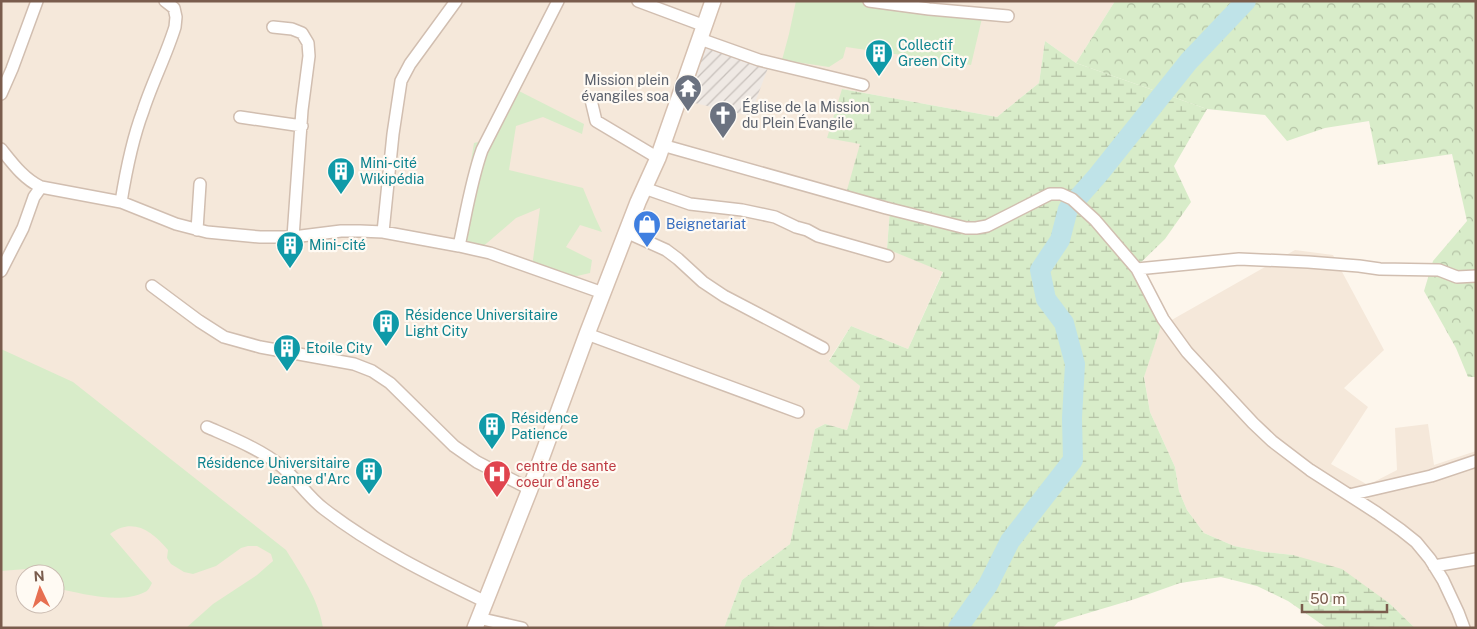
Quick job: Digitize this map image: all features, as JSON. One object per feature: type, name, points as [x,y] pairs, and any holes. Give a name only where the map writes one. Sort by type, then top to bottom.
[{"type":"main road","points":[[477,623],[530,489],[626,232],[660,151],[713,1]]},
{"type":"street","points":[[1,94],[17,56],[36,1]]},
{"type":"street","points":[[120,202],[137,127],[175,27],[176,17],[174,8],[164,1]]},
{"type":"street","points":[[383,232],[393,134],[402,81],[410,64],[456,1]]},
{"type":"street","points":[[460,246],[467,205],[482,150],[558,1]]},
{"type":"street","points":[[638,1],[759,60],[863,85]]},
{"type":"street","points":[[869,1],[929,9],[1008,16]]},
{"type":"street","points":[[273,27],[292,29],[302,33],[308,43],[309,56],[302,110],[293,237]]},
{"type":"street","points":[[591,100],[596,121],[660,151],[966,228],[987,226],[1050,194],[1061,194],[1072,199],[1095,220],[1137,269],[1163,319],[1186,352],[1253,423],[1272,441],[1310,470],[1416,542],[1443,580],[1464,628]]},
{"type":"street","points":[[240,117],[302,126]]},
{"type":"street","points":[[1,150],[23,175],[41,187],[120,202],[176,224],[197,230],[225,234],[293,237],[341,231],[383,232],[490,253],[603,293]]},
{"type":"street","points":[[197,230],[200,184]]},
{"type":"street","points":[[1,271],[23,228],[34,197],[41,187]]},
{"type":"street","points":[[644,188],[690,204],[742,210],[775,217],[818,236],[888,256]]},
{"type":"street","points":[[626,232],[666,250],[703,282],[724,296],[822,348]]},
{"type":"street","points":[[1137,269],[1239,259],[1308,262],[1380,269],[1439,270],[1457,277],[1476,276]]},
{"type":"street","points":[[152,286],[199,321],[224,336],[241,343],[354,364],[372,371],[390,383],[454,446],[477,462],[530,489]]},
{"type":"street","points":[[587,334],[798,412]]},
{"type":"street","points":[[207,427],[264,454],[280,465],[324,509],[357,532],[425,572],[486,602]]},
{"type":"street","points":[[1349,495],[1431,476],[1476,461]]},
{"type":"street","points":[[1434,566],[1476,559]]},
{"type":"street","points":[[477,623],[522,628]]},
{"type":"shaded area","points":[[1,1],[1115,1],[1076,63],[1045,41],[1039,83],[997,117],[842,89],[860,144],[890,208],[887,249],[943,271],[908,349],[851,326],[829,360],[860,386],[847,430],[825,424],[815,429],[790,544],[742,580],[724,628],[1,628]]},
{"type":"shaded area","points":[[706,43],[768,68],[750,116],[686,101]]},
{"type":"shaded area","points":[[1295,250],[1333,255],[1384,350],[1344,388],[1368,407],[1331,464],[1368,485],[1397,470],[1395,428],[1428,424],[1434,465],[1476,451],[1476,628],[1415,628],[1389,603],[1293,555],[1234,546],[1204,533],[1187,510],[1179,491],[1175,467],[1150,412],[1144,376],[1161,326]]},
{"type":"green space","points":[[796,1],[877,1],[983,14],[971,65],[846,47],[843,58],[829,67],[782,60]]},
{"type":"green space","points":[[1115,1],[1476,1],[1476,377],[1468,377],[1456,348],[1424,291],[1433,261],[1467,221],[1452,154],[1378,165],[1369,121],[1325,128],[1287,141],[1265,115],[1207,109],[1076,63]]},
{"type":"green space","points":[[1045,41],[1076,63],[1207,109],[1174,166],[1191,202],[1165,239],[1131,272],[1161,326],[1144,377],[1150,412],[1175,467],[1179,491],[1187,510],[1204,533],[1234,546],[1293,555],[1342,569],[1389,603],[1415,628],[1327,628],[1288,601],[1257,586],[1221,577],[1180,583],[1135,599],[1058,622],[1053,628],[724,628],[742,580],[790,544],[815,429],[825,424],[847,430],[860,386],[829,361],[851,326],[908,349],[943,272],[887,249],[890,208],[845,197],[860,144],[827,138],[842,89],[997,117],[1039,83]]},
{"type":"green space","points":[[517,90],[584,124],[582,134],[543,117],[516,126],[509,170],[583,188],[602,232],[580,225],[566,247],[592,260],[590,273],[564,279],[532,267],[540,208],[516,218],[480,249],[467,244],[455,231],[467,186],[474,143],[495,138]]},
{"type":"green space","points":[[1,349],[73,382],[286,550],[318,607],[323,628],[186,628],[213,604],[257,575],[273,561],[271,554],[257,546],[241,548],[216,566],[193,574],[184,572],[171,564],[167,558],[168,550],[149,532],[142,528],[134,527],[118,529],[110,534],[152,583],[146,591],[124,598],[100,597],[65,590],[65,564],[15,564],[15,570],[1,571]]},
{"type":"waterway","points":[[958,628],[988,585],[1010,541],[1073,460],[1072,418],[1075,364],[1064,323],[1046,299],[1040,270],[1060,240],[1068,209],[1098,175],[1189,61],[1246,1]]},
{"type":"place","name":"Collectif Green City","points":[[879,77]]},
{"type":"place","name":"Mission plein évangiles soa","points":[[688,112]]},
{"type":"place","name":"Église de la Mission du Plein Évangile","points":[[723,139]]},
{"type":"place","name":"Mini-cité Wikipédia","points":[[341,195]]},
{"type":"place","name":"Beignetariat","points":[[647,248]]},
{"type":"place","name":"Mini-cité","points":[[290,269]]},
{"type":"place","name":"Résidence Universitaire Light City","points":[[386,347]]},
{"type":"place","name":"Etoile City","points":[[287,372]]},
{"type":"place","name":"Résidence Patience","points":[[492,450]]},
{"type":"place","name":"Résidence Universitaire Jeanne d'Arc","points":[[369,495]]},
{"type":"place","name":"centre de sante coeur d'ange","points":[[497,498]]}]
